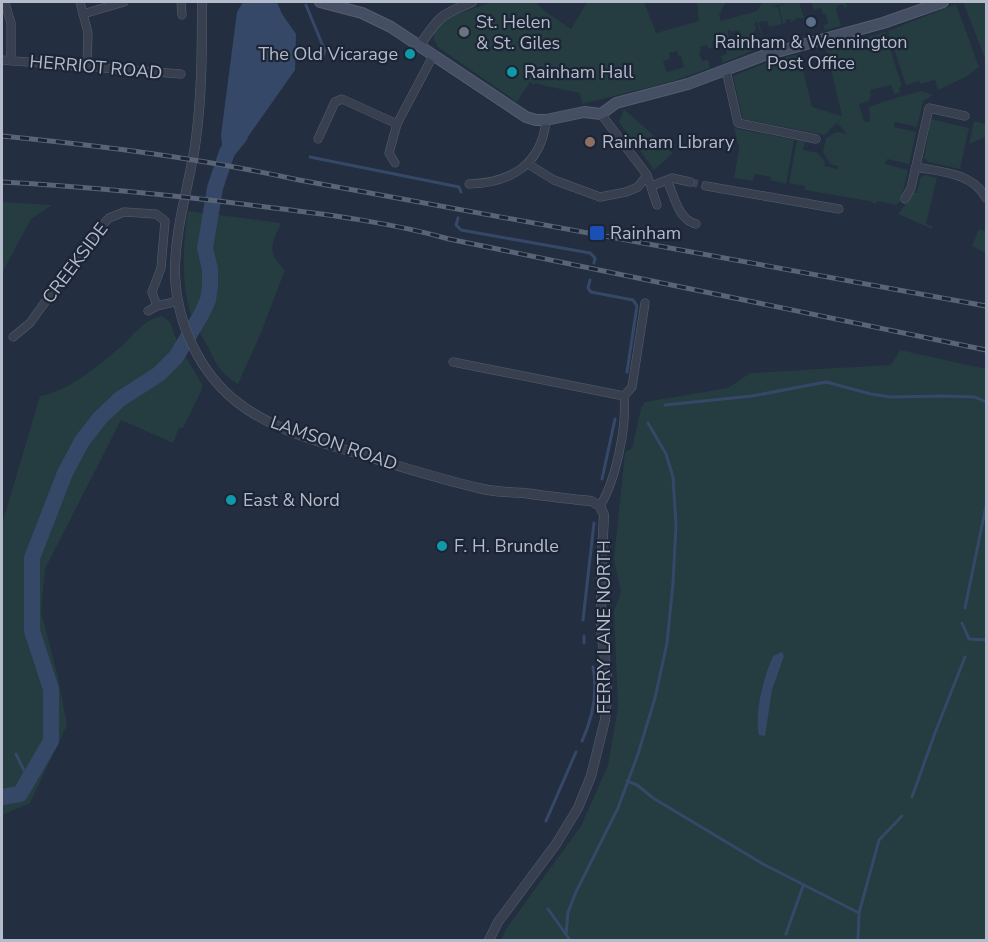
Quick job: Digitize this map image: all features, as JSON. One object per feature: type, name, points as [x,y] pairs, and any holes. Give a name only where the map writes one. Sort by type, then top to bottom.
[{"type":"main road","points":[[320,2],[362,13],[391,27],[526,117],[536,120],[584,112],[601,114],[616,103],[688,84],[762,56],[883,23],[943,2]]},
{"type":"street","points":[[80,2],[87,33],[87,66]]},
{"type":"street","points":[[83,14],[124,2]]},
{"type":"street","points":[[181,2],[182,15]]},
{"type":"street","name":"LAMSON ROAD","points":[[202,2],[201,94],[194,151],[177,238],[175,275],[184,325],[196,354],[219,385],[236,402],[260,417],[292,432],[429,476],[485,489],[591,501],[600,506]]},
{"type":"street","points":[[420,45],[436,21],[444,14],[472,2]]},
{"type":"street","points":[[5,3],[11,23],[11,61]]},
{"type":"street","points":[[395,163],[389,153],[397,124],[434,54]]},
{"type":"street","name":"HERRIOT ROAD","points":[[2,60],[181,74]]},
{"type":"street","points":[[726,70],[738,123],[816,139]]},
{"type":"street","points":[[318,139],[335,102],[342,99],[397,124]]},
{"type":"street","points":[[905,199],[916,166],[928,108],[965,116]]},
{"type":"street","points":[[601,114],[647,175],[657,205]]},
{"type":"street","points":[[469,183],[498,181],[528,165],[545,130],[546,120]]},
{"type":"street","points":[[528,165],[554,180],[600,197],[638,187],[647,175]]},
{"type":"street","points":[[916,166],[971,180],[982,189],[987,198]]},
{"type":"street","points":[[652,186],[672,178],[690,182]]},
{"type":"street","points":[[667,180],[683,217],[688,222],[696,224]]},
{"type":"street","points":[[706,186],[839,209]]},
{"type":"street","name":"CREEKSIDE","points":[[13,337],[30,323],[91,238],[109,218],[119,213],[156,214],[165,221],[160,272],[152,292],[156,306]]},
{"type":"street","points":[[148,311],[156,306],[178,301]]},
{"type":"street","name":"FERRY LANE NORTH","points":[[489,940],[498,922],[567,827],[578,808],[596,756],[605,720],[608,696],[601,629],[604,515],[600,506],[613,476],[625,419],[624,396],[632,387],[645,303]]},
{"type":"street","points":[[453,362],[624,396]]},
{"type":"green space","points":[[492,2],[535,2],[571,29],[587,2],[644,2],[656,33],[699,21],[697,2],[726,2],[719,15],[721,21],[757,11],[763,2],[789,2],[772,7],[778,7],[782,24],[769,27],[767,21],[759,22],[763,41],[764,46],[723,63],[721,56],[727,54],[724,44],[721,45],[720,39],[712,41],[713,47],[708,49],[707,45],[700,47],[699,52],[702,61],[708,60],[710,68],[674,81],[582,104],[580,93],[536,83],[534,85],[530,82],[517,102],[438,47],[434,39],[434,31],[444,19]],"holes":[[[757,22],[763,41],[757,43],[754,31]],[[731,30],[731,32],[739,30],[742,47],[729,51],[725,39],[729,38],[728,31]],[[677,51],[684,67],[667,72],[663,61],[670,59],[669,53]]]},
{"type":"green space","points":[[789,2],[799,2],[804,18],[796,18],[791,22],[790,19],[786,20],[783,24],[779,6]]},
{"type":"green space","points":[[811,2],[851,2],[846,3],[847,7],[844,8],[843,4],[837,6],[841,26],[825,30],[823,25],[828,24],[826,14],[823,14],[821,8],[814,10]]},
{"type":"green space","points":[[963,2],[986,2],[986,61]]},
{"type":"green space","points":[[956,4],[979,67],[966,77],[938,90],[935,80],[906,85],[888,31]]},
{"type":"green space","points":[[885,32],[902,86],[899,88],[900,92],[894,94],[891,85],[870,90],[869,101],[859,104],[864,121],[870,122],[869,107],[876,104],[922,91],[933,95],[923,101],[917,127],[895,122],[894,127],[916,132],[909,164],[887,159],[885,164],[908,170],[901,201],[896,205],[877,201],[876,204],[805,190],[805,186],[789,183],[797,140],[805,142],[803,150],[818,153],[825,162],[824,166],[838,169],[838,166],[830,164],[823,152],[826,138],[836,132],[847,134],[837,123],[843,116],[825,135],[743,119],[733,76],[771,61],[799,54],[812,107],[842,116],[826,48]]},
{"type":"green space","points":[[624,109],[673,153],[654,170],[619,122]]},
{"type":"green space","points":[[931,119],[969,128],[960,169],[928,162],[924,158]]},
{"type":"green space","points":[[974,121],[986,124],[986,137],[969,144]]},
{"type":"green space","points":[[734,128],[794,140],[786,184],[770,180],[771,177],[755,174],[753,181],[734,178],[739,149]]},
{"type":"green space","points":[[926,175],[937,178],[926,224],[932,226],[932,229],[898,214],[911,193],[916,193],[921,177]]},
{"type":"green space","points":[[2,202],[52,205],[31,219],[2,273]]},
{"type":"green space","points":[[188,211],[281,223],[272,248],[275,258],[285,270],[261,333],[238,384],[219,368],[190,312],[185,288],[184,262]]},
{"type":"green space","points":[[979,229],[986,231],[986,253],[972,246]]},
{"type":"green space","points":[[162,316],[170,322],[178,344],[202,384],[202,389],[183,428],[179,428],[173,443],[121,420],[45,569],[41,612],[57,673],[67,725],[30,803],[2,815],[2,524],[40,396],[60,390],[81,378],[117,350],[148,321]]},
{"type":"green space","points":[[900,350],[986,369],[986,940],[501,940],[506,929],[581,826],[608,765],[618,707],[614,612],[621,592],[614,559],[625,452],[632,448],[641,408],[645,402],[728,388],[750,373],[891,365]]},
{"type":"water","points":[[243,2],[277,2],[282,14],[296,34],[295,70],[240,148],[223,153],[221,135],[237,12]]},
{"type":"water","points":[[782,652],[784,656],[772,690],[765,736],[759,735],[758,716],[763,684],[773,656]]},
{"type":"waterway","points":[[306,5],[325,51],[323,56]]},
{"type":"waterway","points":[[2,797],[20,794],[51,741],[51,689],[32,631],[32,558],[65,473],[82,441],[100,418],[120,399],[159,374],[176,357],[201,315],[208,300],[210,286],[210,269],[205,248],[215,188],[227,152],[240,136]]},
{"type":"waterway","points":[[310,157],[459,187],[461,192]]},
{"type":"waterway","points":[[458,218],[456,225],[461,230],[590,253],[595,258],[594,263]]},
{"type":"waterway","points":[[590,280],[588,288],[591,292],[633,300],[637,306],[627,372]]},
{"type":"waterway","points":[[665,405],[752,396],[826,382],[891,397],[975,397],[986,402]]},
{"type":"waterway","points":[[602,479],[615,419]]},
{"type":"waterway","points":[[566,934],[568,912],[618,808],[638,754],[655,698],[667,643],[676,525],[673,477],[666,454],[648,423]]},
{"type":"waterway","points":[[965,608],[986,506]]},
{"type":"waterway","points":[[583,620],[594,523]]},
{"type":"waterway","points":[[962,623],[969,639],[986,640]]},
{"type":"waterway","points":[[584,636],[584,643]]},
{"type":"waterway","points":[[912,797],[965,657]]},
{"type":"waterway","points":[[582,741],[594,705],[593,667]]},
{"type":"waterway","points":[[546,821],[576,752]]},
{"type":"waterway","points":[[16,754],[28,779]]},
{"type":"waterway","points":[[627,781],[763,864],[859,913]]},
{"type":"waterway","points":[[858,940],[859,913],[879,840],[902,816]]},
{"type":"waterway","points":[[786,934],[803,886]]},
{"type":"waterway","points":[[548,909],[570,940]]},
{"type":"tunnel","points":[[690,182],[706,186]]},
{"type":"railway","points":[[2,136],[225,165],[986,306]]},
{"type":"railway","points":[[2,182],[172,196],[362,220],[986,350]]},
{"type":"place","name":"Rainham & Wennington Post Office","points":[[811,22]]},
{"type":"place","name":"St. Helen & St. Giles","points":[[464,32]]},
{"type":"place","name":"The Old Vicarage","points":[[410,54]]},
{"type":"place","name":"Rainham Hall","points":[[512,72]]},
{"type":"place","name":"Rainham Library","points":[[590,142]]},
{"type":"place","name":"Rainham","points":[[597,233]]},
{"type":"place","name":"East & Nord","points":[[231,500]]},
{"type":"place","name":"F. H. Brundle","points":[[442,546]]}]
